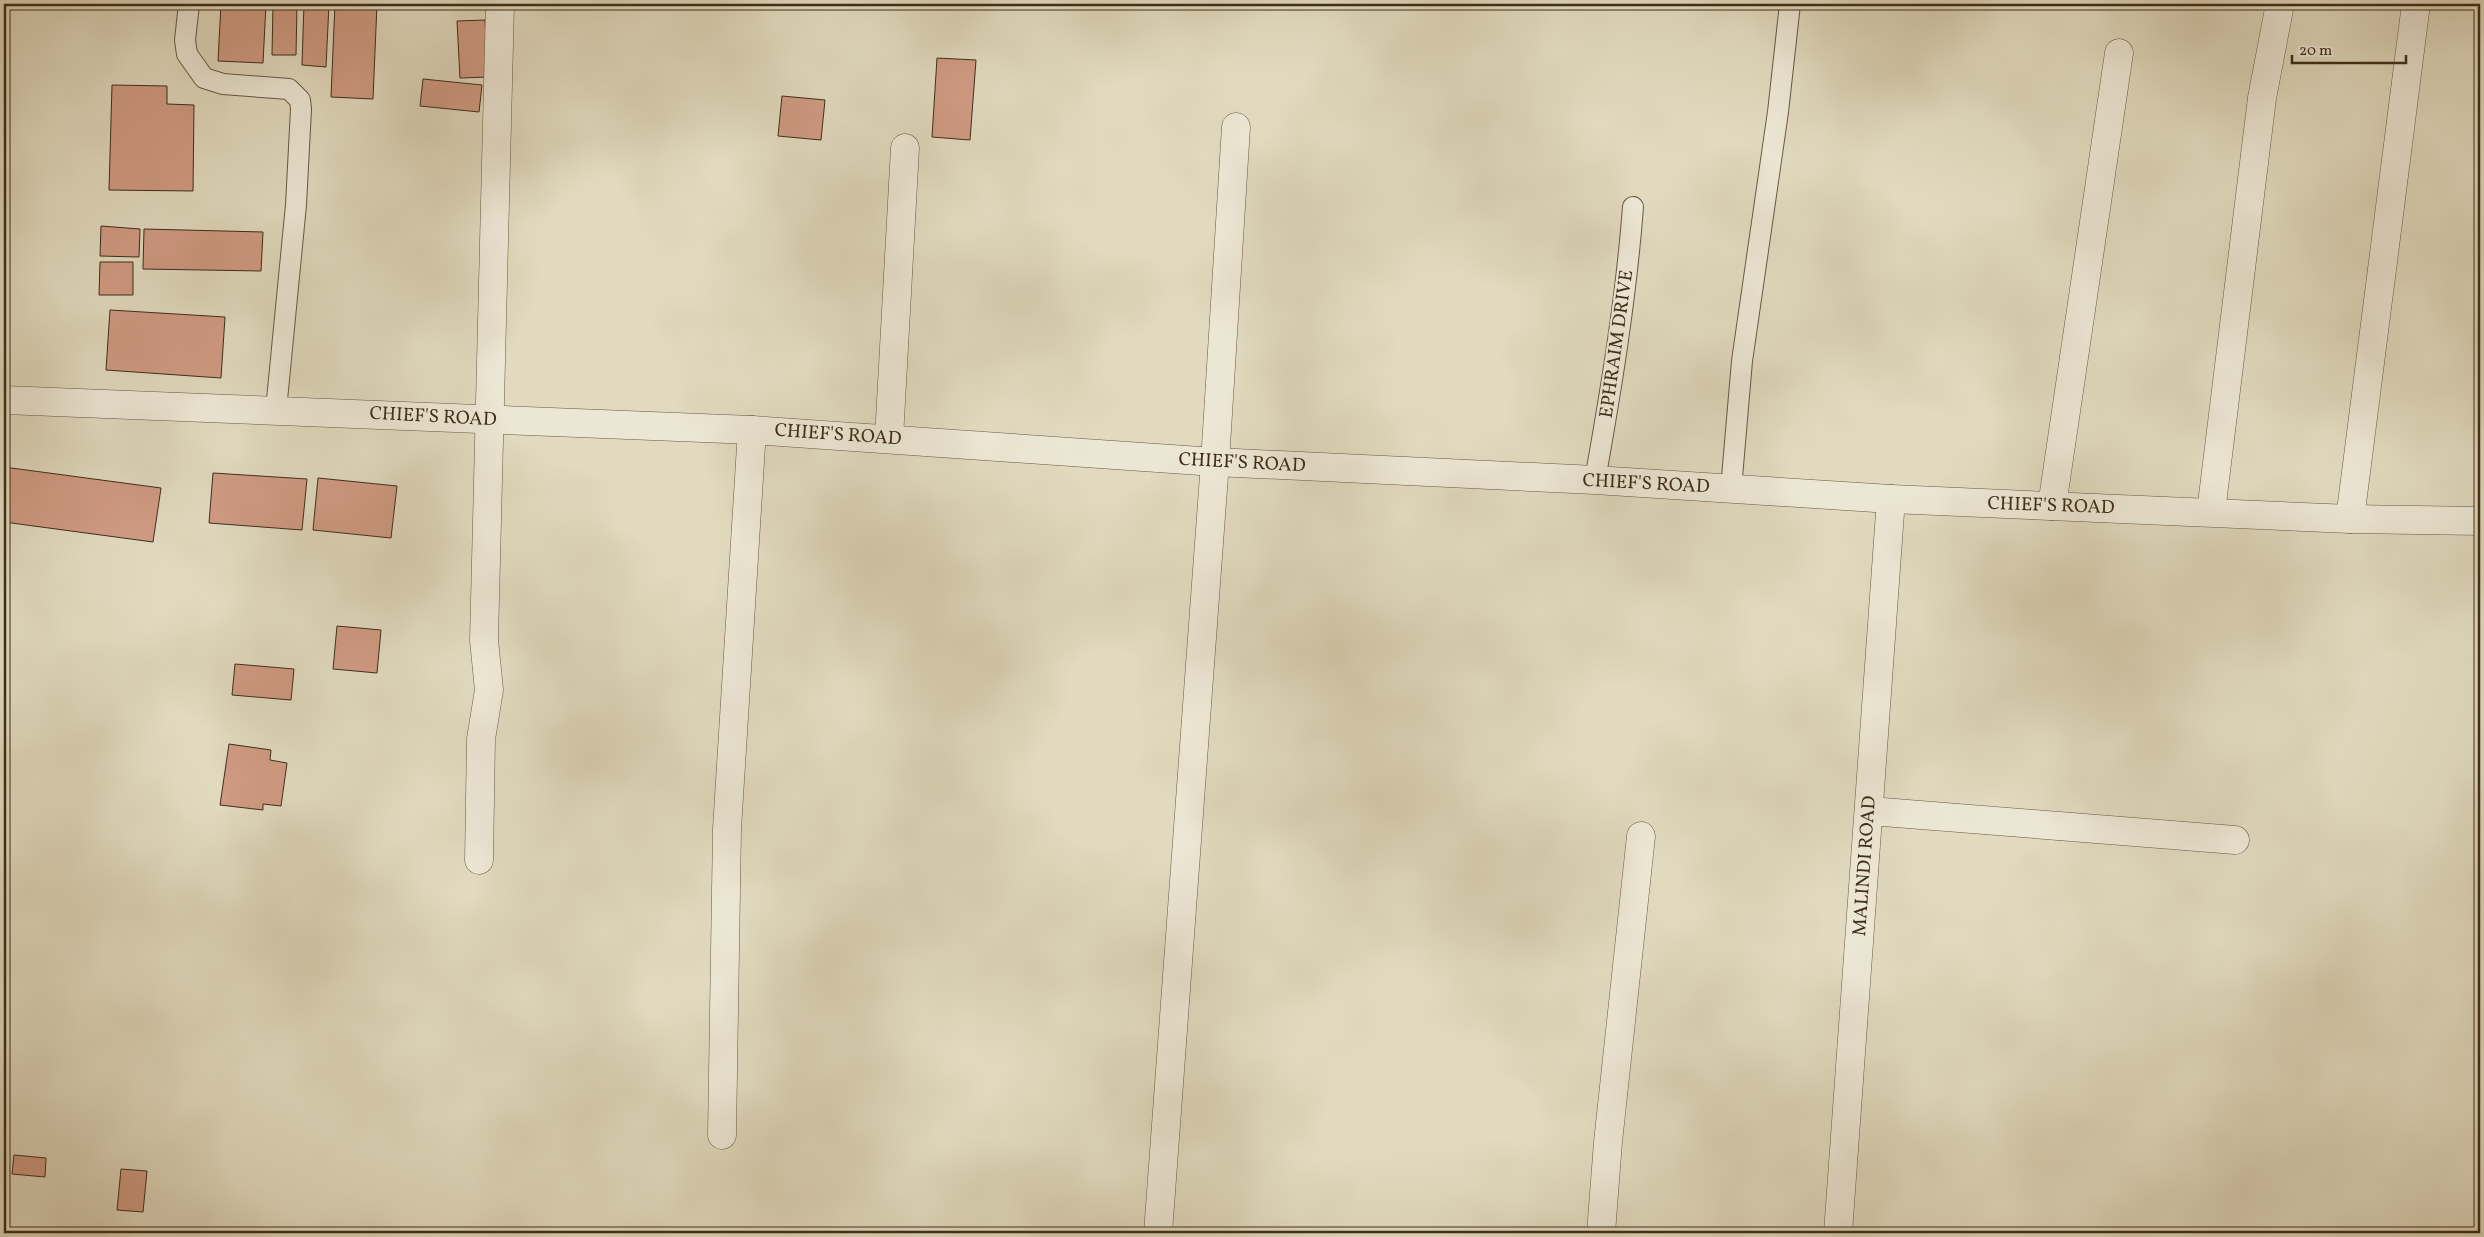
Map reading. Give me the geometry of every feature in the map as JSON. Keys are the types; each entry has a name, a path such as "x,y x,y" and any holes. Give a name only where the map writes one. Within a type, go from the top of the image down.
{"street":[{"path":"479,860 481,739 488,690 484,640 500,4"},
{"path":"2211,512 2262,98 2280,4"},
{"path":"2350,519 2416,4"},
{"path":"2052,506 2118,53"},
{"path":"1158,1233 1215,462 1236,127"},
{"path":"889,438 905,148"},
{"name":"CHIEF'S ROAD","path":"4,400 752,430 1215,462 1595,480 1891,499 2350,519 2480,521"},
{"path":"722,1135 727,830 752,430"},
{"name":"MALINDI ROAD","path":"1838,1233 1870,811 1891,499"},
{"path":"1870,811 2235,840"},
{"path":"1601,1233 1608,1142 1641,836"}],"lane":[{"path":"189,4 185,40 187,54 204,78 223,84 289,89 300,100 296,205 276,410"},
{"path":"1731,490 1742,361 1778,112 1790,4"},
{"name":"EPHRAIM DRIVE","path":"1595,480 1612,391 1630,258 1633,207"}],"building":[{"path":"221,4 266,4 263,63 218,61"},
{"path":"273,4 297,4 296,55 272,55"},
{"path":"304,4 329,4 326,67 302,65"},
{"path":"335,4 377,4 373,99 331,97"},
{"path":"485,20 488,77 460,78 457,21"},
{"path":"937,58 976,60 970,140 932,137"},
{"path":"423,79 482,85 479,112 420,106"},
{"path":"112,85 167,86 167,104 194,105 193,191 109,190"},
{"path":"782,96 825,100 821,140 778,136"},
{"path":"101,226 140,229 139,257 100,256"},
{"path":"144,229 263,232 261,271 143,269"},
{"path":"100,262 133,262 133,295 99,295"},
{"path":"110,310 225,317 221,378 106,370"},
{"path":"4,467 161,488 153,542 4,522"},
{"path":"213,473 307,479 302,530 209,523"},
{"path":"318,478 397,486 391,538 313,530"},
{"path":"337,626 381,630 377,673 333,669"},
{"path":"235,664 294,669 291,700 232,695"},
{"path":"229,744 271,750 270,760 287,763 281,806 263,804 263,810 220,805"},
{"path":"14,1155 46,1158 45,1177 12,1174"},
{"path":"121,1169 147,1171 143,1212 117,1210"}]}
